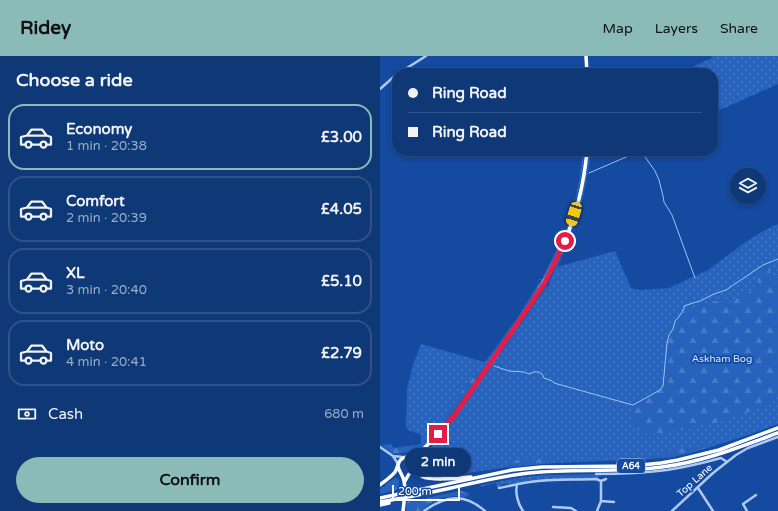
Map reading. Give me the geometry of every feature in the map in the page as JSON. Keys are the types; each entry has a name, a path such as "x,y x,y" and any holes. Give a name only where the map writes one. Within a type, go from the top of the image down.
{"highway":[{"path":"586,56 587,68"},
{"path":"404,484 409,474 414,470 416,459 420,452 434,439 454,416 544,284 570,226 582,182 586,156"},
{"name":"A64","path":"380,498 512,470 542,467 632,466 661,463 719,450 778,428"},
{"name":"A64","path":"380,502 514,475 544,472 629,470 675,465 718,455 778,433"},
{"path":"380,485 390,478 398,465 399,460 420,452"},
{"path":"405,457 412,459 417,470 424,477 454,478 480,476"},
{"path":"398,465 399,470 402,473 404,484 403,511"},
{"path":"402,473 409,474"},
{"path":"380,506 397,499"}],"street":[{"path":"407,68 426,56"},
{"path":"380,89 392,79"},
{"name":"Top Lane","path":"672,511 727,462 743,451 778,437"},
{"path":"380,448 393,456 405,457"},
{"path":"393,456 398,465"},
{"path":"596,474 641,473 691,466 721,458 727,462"},
{"path":"597,511 601,501 601,474"},
{"path":"499,488 540,481 606,479"},
{"path":"516,485 518,499 523,511"},
{"path":"698,488 713,511"},
{"path":"747,511 742,502 756,495"},
{"path":"424,511 440,501 457,498 470,501 485,511"},
{"path":"601,501 614,502"},
{"path":"553,507 571,508 576,511"}],"green space":[{"path":"711,56 778,56 778,84 718,111 718,68 695,68 694,66 712,58"},
{"path":"582,156 584,156 582,173 571,217 552,266 543,282 538,279 542,279 564,235 579,183"},
{"path":"587,156 591,156 586,185 579,212 557,267 615,251 631,288 639,290 669,288 708,270 744,243 778,224 778,424 695,452 673,457 553,463 436,476 432,473 429,450 464,405 496,357 499,356 546,287 549,285 550,279 573,222"},
{"name":"Askham Bog","path":"765,264 770,267 770,280 778,278 778,392 771,405 719,421 716,424 710,423 657,434 644,434 632,424 632,404 663,388 667,334 685,309 713,301 730,302 761,286 756,270"},
{"path":"537,281 542,284 521,317 478,377 476,374 464,388 447,417 425,443 424,436 408,430 406,426 407,388 414,362 421,344 485,362 516,320 539,283"},
{"path":"476,374 478,377 451,415 422,448 416,451 396,454 392,453 381,445 392,444 393,448 421,444 421,435 424,436 425,443 447,417 464,388"},
{"path":"697,446 714,446 673,457 648,459 667,451"},
{"path":"551,458 553,463 508,467 507,461 528,459"},
{"path":"598,474 599,479 531,481 501,485 497,487 496,483 480,487 481,485 523,477 542,475"},
{"path":"396,478 399,480 399,484 396,490 380,494 382,487"},
{"path":"461,491 469,493 468,496 441,498 421,511 406,511 406,503 408,501 413,502 415,500"}],"waterway":[{"path":"589,173 628,156"},
{"path":"644,156 655,171 659,180 664,202 672,215 695,278"},
{"path":"494,366 509,371 524,372 529,374 539,372 544,378 554,383 633,405 660,390 663,386 669,335 673,329 675,321 684,309 684,306 726,290 763,265 778,259"}],"route":[{"path":"438,434 454,416 544,284 565,241"}]}
